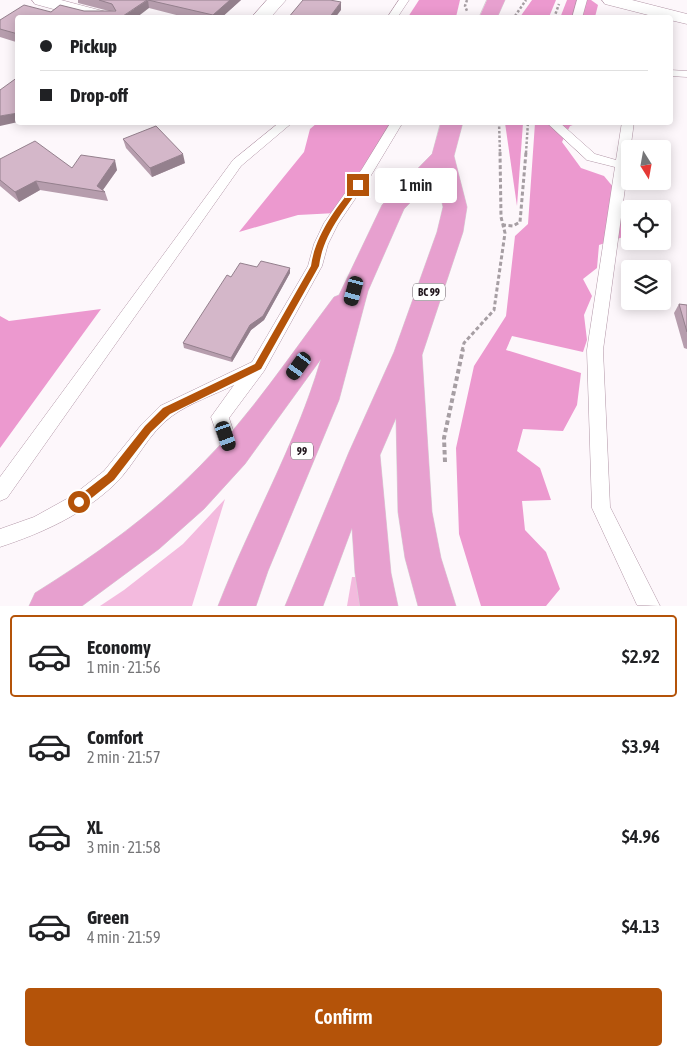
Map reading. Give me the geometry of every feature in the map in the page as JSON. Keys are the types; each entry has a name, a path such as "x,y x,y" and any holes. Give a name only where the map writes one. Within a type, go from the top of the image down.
{"highway":[{"path":"489,15 496,0"},
{"name":"BC 99","path":"409,352 450,232 454,207 443,156 451,125"},
{"path":"48,606 86,583 168,519 232,454 259,421 354,291 394,205 443,156"},
{"name":"99","path":"237,606 250,571 324,400 354,291"},
{"path":"304,606 364,452 409,352"},
{"path":"409,352 415,512 423,558 437,606"},
{"path":"364,452 373,573 379,606"}],"street":[{"path":"41,0 97,15"},
{"path":"263,15 278,0"},
{"path":"611,0 671,15"},
{"path":"673,16 687,19"}],"lane":[{"path":"394,15 404,0"},
{"path":"578,15 582,0"},
{"path":"673,73 687,74"},
{"path":"0,492 237,163 284,125"},
{"path":"232,454 220,417 258,366 315,266 317,250 343,204 358,185 395,125"},
{"path":"554,125 591,158 621,165 595,350 600,508 644,598 650,606"},
{"path":"625,140 628,125"},
{"path":"0,538 39,525 79,502 110,477 148,429 166,411 258,366"}],"path":[{"path":"516,15 526,0"},
{"path":"555,15 561,0"},
{"path":"446,466 444,438 464,343 494,310 505,233 502,225 499,125"},
{"path":"502,225 513,226 520,222 528,125"}],"shaded area":[{"path":"419,0 460,0 456,15 409,15"},
{"path":"532,0 556,0 550,15 521,15"},
{"path":"567,0 591,0 598,5 596,15 561,15"},
{"path":"315,125 390,125 336,213 298,215 239,232 304,152 310,129"},
{"path":"505,125 523,125 517,206"},
{"path":"535,125 573,125 570,126 562,142 581,168 604,176 624,200 621,200 621,238 599,245 597,268 583,279 592,296 584,315 587,340 583,352 512,336 506,350 581,373 577,405 563,431 523,429 517,451 540,468 551,500 522,501 525,530 546,552 560,589 546,606 481,606 459,534 456,448 474,366 506,316 515,236 528,224"},
{"path":"101,309 0,448 0,316 9,321"},
{"path":"225,499 192,606 100,606 124,590 183,544"},
{"path":"352,577 359,577 363,606 347,606"}],"building":[{"path":"99,0 147,0 124,15 15,15 15,33 0,29 0,20 24,5 51,12 60,5 84,11 116,11 112,4"},
{"path":"148,0 230,0 213,15"},
{"path":"303,0 341,2 331,15 290,15"},
{"path":"15,79 15,114 0,116 0,90"},
{"path":"156,126 183,154 150,168 123,139"},
{"path":"35,141 72,168 81,155 115,160 97,186 105,192 36,181 15,192 0,180 0,159"},
{"path":"261,261 290,268 263,316 250,325 231,358 183,343 227,275 231,277 240,263 257,267"},
{"path":"679,304 687,305 687,332"}],"route":[{"path":"79,502 110,477 148,429 166,411 258,366 315,266 317,250 343,204 358,185"}]}
